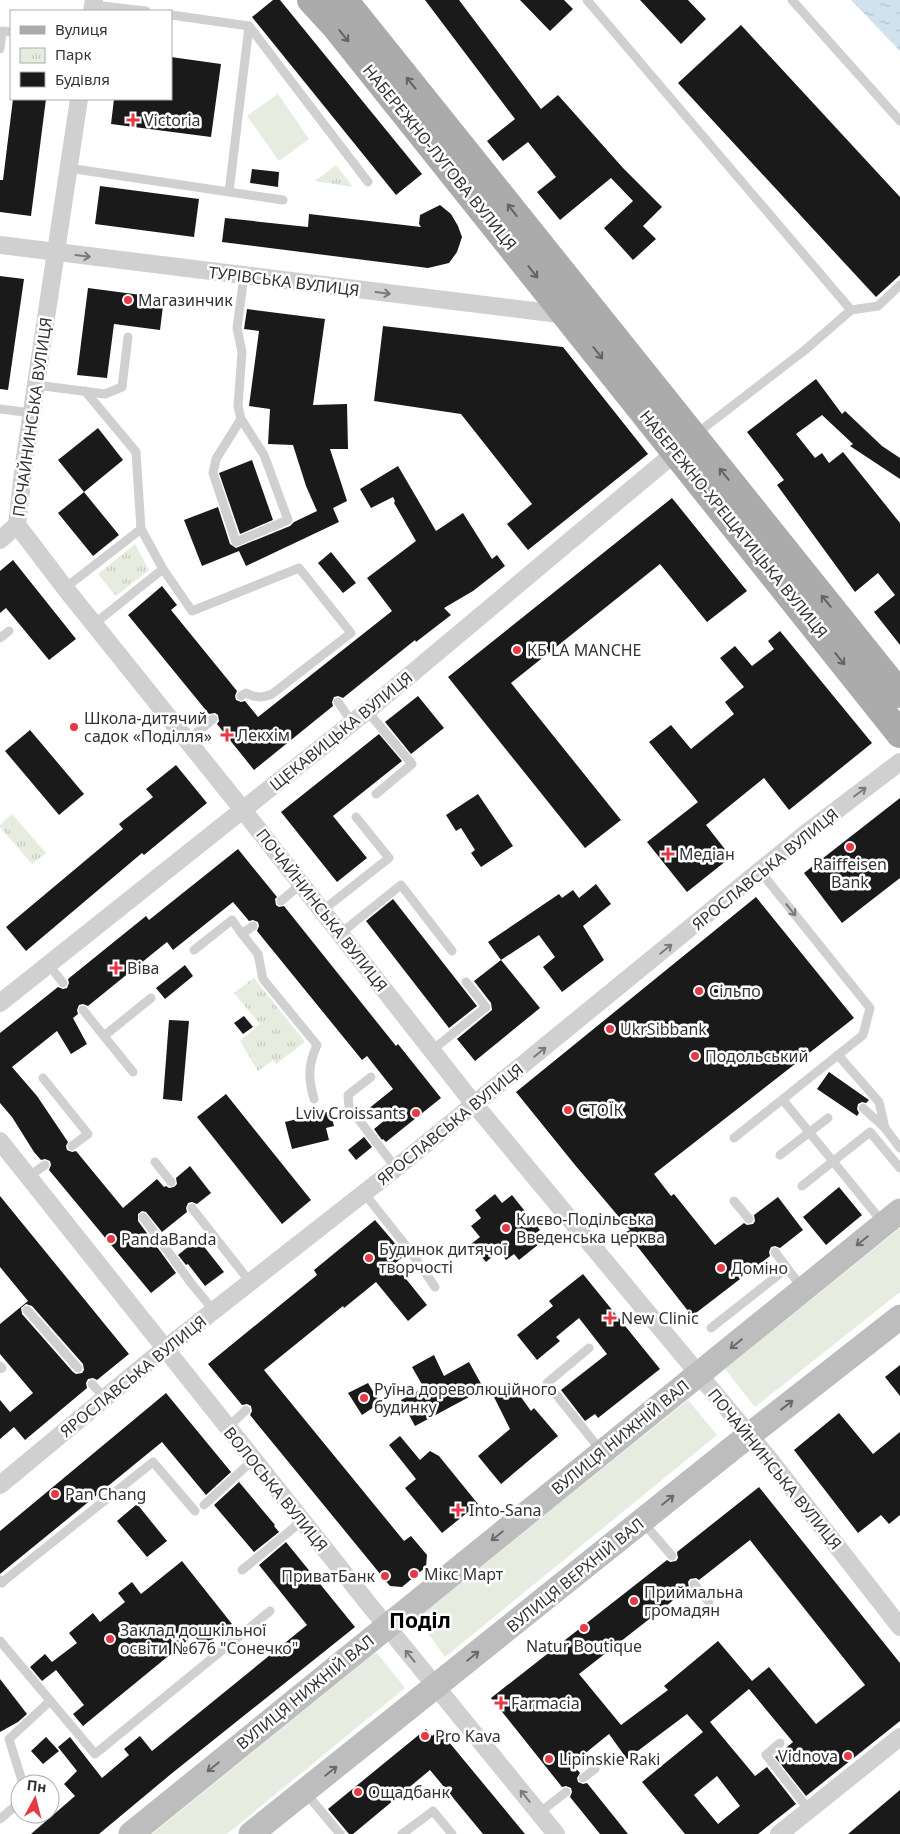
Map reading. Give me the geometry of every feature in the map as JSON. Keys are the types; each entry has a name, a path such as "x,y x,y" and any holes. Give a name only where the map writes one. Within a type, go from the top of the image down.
{"main road":[{"name":"НАБЕРЕЖНО-ЛУГОВА ВУЛИЦЯ","path":"311,0 577,309"},
{"name":"НАБЕРЕЖНО-ЛУГОВА ВУЛИЦЯ","path":"344,0 577,309"},
{"name":"НАБЕРЕЖНО-ХРЕЩАТИЦЬКА ВУЛИЦЯ","path":"577,309 685,444 900,694"},
{"name":"НАБЕРЕЖНО-ХРЕЩАТИЦЬКА ВУЛИЦЯ","path":"685,444 900,734"},
{"name":"ВУЛИЦЯ НИЖНІЙ ВАЛ","path":"131,1834 892,1217"},
{"name":"ВУЛИЦЯ ВЕРХНІЙ ВАЛ","path":"252,1834 748,1435 900,1317"}],"street":[{"name":"ПОЧАЙНИНСЬКА ВУЛИЦЯ","path":"79,100 17,525 65,588 323,910 431,1050 770,1460 900,1627"},
{"name":"ТУРІВСЬКА ВУЛИЦЯ","path":"0,245 244,276 577,309"},
{"name":"ЩЕКАВИЦЬКА ВУЛИЦЯ","path":"0,1004 367,711 685,444"},
{"path":"0,540 17,525"},
{"name":"ЯРОСЛАВСЬКА ВУЛИЦЯ","path":"0,1485 250,1282 364,1194 806,834 900,762"},
{"name":"ВОЛОСЬКА ВУЛИЦЯ","path":"0,1141 227,1428 556,1834"},
{"path":"779,1834 900,1737"}],"lane":[{"path":"587,0 851,310"},
{"path":"792,0 900,121"},
{"path":"93,5 137,10"},
{"path":"172,15 249,26 368,182"},
{"path":"229,192 249,26"},
{"path":"0,49 2,31 10,32"},
{"path":"68,168 283,200"},
{"path":"240,419 216,459 213,473 236,542 288,520 264,455 240,419 238,406 242,352 237,328 244,276"},
{"path":"685,444 805,350 851,310 878,306 900,285"},
{"path":"36,385 105,394 122,387 128,336"},
{"path":"85,391 136,452 140,529 163,569 192,610 299,568 350,633 312,668 272,694 264,697 253,697 246,692 241,696"},
{"path":"0,409 32,413"},
{"path":"65,588 140,529"},
{"path":"94,624 163,569"},
{"path":"0,638 9,631"},
{"path":"338,702 352,722"},
{"path":"367,711 412,764 376,794"},
{"path":"188,740 213,719"},
{"path":"323,910 389,858 356,817"},
{"path":"734,1138 864,1035 870,1008 760,871"},
{"path":"281,902 301,884"},
{"path":"340,933 401,885 452,951"},
{"path":"194,950 232,920 258,954 263,979 317,1045 312,1056 309,1074 314,1099"},
{"path":"242,934 252,926"},
{"path":"48,965 63,983"},
{"path":"431,1050 486,1007 466,982"},
{"path":"104,1036 151,998"},
{"path":"83,1010 133,1072"},
{"path":"838,1055 879,1102 885,1128"},
{"path":"371,1077 348,1095 349,1106 396,1168"},
{"path":"43,1078 88,1134 72,1146"},
{"path":"784,1100 833,1161 892,1217"},
{"path":"863,1108 885,1128 900,1148"},
{"path":"780,1155 828,1118"},
{"path":"802,1186 870,1132 900,1168"},
{"path":"155,1162 171,1182"},
{"path":"28,1177 45,1165"},
{"path":"364,1194 411,1252 435,1287"},
{"path":"734,1201 748,1220"},
{"path":"192,1208 250,1282"},
{"path":"143,1217 214,1311"},
{"path":"775,1252 803,1289"},
{"path":"711,1328 787,1268"},
{"path":"27,1310 78,1368"},
{"path":"589,1348 546,1383 602,1452"},
{"path":"92,1384 105,1398"},
{"path":"227,1428 246,1410"},
{"path":"204,1505 253,1460"},
{"path":"1,1582 153,1462 195,1511"},
{"path":"242,1570 302,1521"},
{"path":"642,1521 672,1556"},
{"path":"694,1584 709,1602"},
{"path":"0,1642 94,1754 270,1611"},
{"path":"20,1774 9,1739 50,1701"},
{"path":"780,1743 766,1754 810,1811"},
{"path":"583,1778 595,1768"},
{"path":"305,1792 340,1834"},
{"path":"539,1813 566,1792"},
{"path":"0,1819 10,1810"},
{"path":"402,1834 433,1811 452,1834"}],"green space":[{"path":"278,94 309,139 279,161 247,116"},
{"path":"336,165 353,187 315,181"},
{"path":"135,544 149,570 116,596 98,574"},
{"path":"12,814 46,853 32,864 0,827"},
{"path":"254,978 305,1042 276,1064 273,1060 258,1071 240,1041 260,1024 234,993"},
{"path":"900,1228 900,1292 755,1407 725,1369"},
{"path":"688,1400 717,1435 445,1657 417,1618"},
{"path":"376,1652 405,1688 227,1834 152,1834"}],"water":[{"path":"851,0 900,0 900,51"}],"building":[{"path":"273,0 280,0 422,174 396,195 252,17"},
{"path":"425,0 459,0 541,109 558,95 623,168 662,207 643,226 656,239 633,260 604,228 633,201 611,178 560,220 537,192 556,177 528,142 503,161 487,141 515,119"},
{"path":"520,0 564,0 573,9 550,31"},
{"path":"640,0 688,0 706,19 681,44"},
{"path":"741,25 900,197 900,275 876,297 678,83"},
{"path":"172,57 221,64 211,137 111,124 114,100 172,100"},
{"path":"13,100 46,100 31,216 0,212 0,180 3,180"},
{"path":"252,169 279,172 278,187 250,183"},
{"path":"100,186 199,199 194,237 95,224"},
{"path":"440,205 451,214 462,237 457,252 449,263 428,268 222,242 225,218 308,227 309,214 421,227 419,224 420,215"},
{"path":"0,276 24,279 8,390 0,389"},
{"path":"88,288 164,298 160,330 114,324 107,378 77,375"},
{"path":"247,309 325,319 313,405 347,404 348,449 330,449 347,501 333,508 339,522 246,566 239,551 202,566 184,520 218,507 230,544 236,548 290,526 294,522 317,511 306,486 293,445 268,444 270,409 249,406 259,331 244,329"},
{"path":"383,326 563,347 648,454 528,550 507,524 532,504 461,414 374,401"},
{"path":"816,379 842,414 845,411 882,446 900,458 900,479 850,446 853,444 822,415 796,434 815,458 822,453 829,463 843,452 900,523 900,645 874,612 895,595 878,573 855,592 777,485 784,480 747,432"},
{"path":"98,428 123,460 84,492 58,460"},
{"path":"252,460 273,520 240,534 219,473"},
{"path":"398,466 436,531 463,513 492,559 497,555 505,566 473,591 444,608 451,615 416,642 415,640 343,698 334,697 333,706 254,770 217,724 219,721 218,715 215,713 209,714 128,615 162,586 177,605 171,610 237,691 236,700 245,701 258,717 392,611 367,578 416,541 394,503 393,497 371,508 360,489"},
{"path":"84,492 119,535 93,556 58,513"},
{"name":"КБ LA MANCHE","path":"672,498 747,591 707,622 660,564 511,683 621,820 585,848 448,677"},
{"path":"331,552 356,583 343,593 318,563"},
{"path":"13,560 76,639 49,660 6,608 0,613 0,571"},
{"path":"780,631 872,743 789,810 764,778 706,825 731,857 687,892 647,842 698,802 649,742 671,725 691,749 734,714 725,702 744,687 720,658 735,646 752,666 774,649 768,641"},
{"path":"418,696 444,728 411,754 385,722"},
{"path":"30,730 84,794 59,815 5,751"},
{"path":"379,734 402,761 333,816 367,858 337,882 281,812"},
{"path":"176,765 207,803 144,855 142,853 26,951 6,927 123,829 119,824 153,797 146,789"},
{"path":"478,794 513,846 481,867 471,853 475,850 461,828 456,831 446,815"},
{"path":"900,798 900,878 842,923 804,873"},
{"path":"238,849 277,897 275,899 276,905 279,907 284,906 396,1046 398,1044 441,1098 386,1142 382,1140 374,1129 396,1111 366,1119 362,1114 393,1089 367,1056 362,1060 257,931 258,922 249,921 233,902 173,950 167,942 88,1006 79,1005 78,1014 73,1018 87,1044 71,1054 57,1031 12,1067 37,1096 68,1142 67,1150 76,1151 123,1208 157,1179 164,1187 174,1187 177,1184 176,1178 190,1166 211,1193 197,1204 188,1203 187,1212 162,1232 146,1212 142,1211 138,1214 138,1221 176,1273 151,1293 49,1170 50,1161 41,1160 34,1152 12,1117 0,1103 0,1033 58,987 67,988 68,979 146,916 149,920"},
{"path":"596,884 611,904 583,926 604,960 562,992 543,967 555,957 539,935 501,960 488,942 559,894 562,898 573,890 579,898"},
{"path":"756,897 854,1018 654,1174 671,1196 674,1194 715,1245 744,1223 747,1225 753,1224 755,1221 754,1215 778,1197 803,1230 780,1248 771,1247 770,1256 692,1316 626,1232 630,1230 516,1092"},
{"path":"393,899 477,1006 449,1028 366,921"},
{"path":"501,960 540,1008 475,1061 457,1039 492,1010 491,1003 474,981"},
{"path":"185,965 193,976 165,999 156,988"},
{"path":"244,1016 253,1027 243,1034 234,1023"},
{"path":"169,1020 189,1021 182,1101 163,1099"},
{"path":"829,1072 869,1100 866,1103 858,1104 857,1109 859,1113 857,1116 817,1089"},
{"path":"226,1094 311,1200 282,1224 197,1117"},
{"path":"330,1111 334,1126 326,1128 329,1140 292,1149 285,1122"},
{"path":"364,1137 372,1147 356,1160 348,1150"},
{"path":"839,1187 862,1215 826,1245 803,1217"},
{"name":"Києво-Подільська Введенська церква","path":"495,1194 502,1203 512,1195 540,1230 532,1236 539,1244 519,1260 514,1254 506,1260 499,1251 486,1262 471,1244 480,1237 471,1226 481,1218 475,1210"},
{"path":"0,1196 129,1354 97,1380 93,1378 88,1379 86,1383 87,1388 25,1440 14,1427 0,1439 0,1400 10,1412 33,1393 0,1354 0,1324 28,1301 0,1267","holes":["26,1304 32,1306 83,1364 84,1370 82,1373 76,1374 73,1372 22,1314 21,1308"]},
{"path":"375,1220 405,1255 394,1264 427,1305 408,1321 376,1282 344,1308 343,1306 264,1370 404,1541 411,1536 427,1555 426,1567 402,1587 390,1586 250,1415 252,1411 251,1406 247,1404 242,1405 208,1364 317,1275 314,1270"},
{"path":"198,1239 224,1272 205,1286 188,1264 186,1265 178,1255"},
{"path":"583,1274 660,1369 598,1418 595,1414 585,1421 561,1390 607,1354 579,1318 556,1337 560,1341 537,1360 517,1335 553,1306 549,1301"},
{"path":"434,1355 444,1376 469,1362 484,1389 415,1426 401,1400 424,1388 412,1367"},
{"path":"900,1365 900,1396 885,1377"},
{"name":"Руїна дореволюційного будинку","path":"368,1383 380,1403 362,1415 348,1393"},
{"path":"513,1386 531,1411 534,1408 558,1436 501,1484 478,1456 510,1429 491,1391"},
{"path":"166,1393 231,1472 206,1495 162,1442 0,1574 0,1531"},
{"path":"839,1413 873,1454 900,1432 900,1515 889,1524 881,1515 858,1533 794,1450"},
{"path":"400,1436 420,1460 430,1451 439,1456 478,1504 442,1533 405,1488 416,1479 389,1445"},
{"path":"239,1482 279,1532 254,1552 214,1505"},
{"path":"759,1487 900,1663 900,1721 806,1796 775,1757 793,1742 749,1689 710,1722 755,1776 767,1767 796,1804 758,1834 685,1834 642,1782 703,1732 687,1714 627,1759 609,1734 572,1764 580,1773 577,1778 578,1782 587,1783 628,1834 600,1834 570,1797 571,1788 562,1787 491,1698 667,1560 670,1562 676,1561 678,1558 677,1552","holes":["750,1540 865,1685 816,1724 769,1667 752,1681 718,1641 664,1686 668,1690 621,1725 579,1674 689,1588 688,1582 690,1579 696,1578 699,1580","717,1776 740,1806 718,1824 694,1795"]},
{"path":"137,1504 167,1541 147,1557 117,1521"},
{"path":"286,1542 355,1627 99,1834 31,1834 43,1824 60,1824 60,1809 75,1796 64,1784 77,1771 58,1747 70,1737 102,1778 129,1755 124,1749 140,1736 152,1751 307,1625 259,1565"},
{"path":"182,1561 232,1624 203,1647 194,1635 83,1726 73,1714 84,1705 56,1670 42,1681 30,1667 45,1654 52,1662 77,1643 69,1633 93,1613 100,1622 125,1602 118,1593 132,1582 141,1594"},
{"path":"0,1679 27,1714 18,1722 0,1732"},
{"path":"426,1729 432,1736 439,1730 525,1834 483,1834 430,1770 353,1834 349,1834 328,1809"},
{"path":"46,1737 59,1751 43,1764 31,1751"},
{"path":"900,1790 900,1834 848,1834"}],"place":[{"name":"Victoria","path":"133,120"},
{"name":"Магазинчик","path":"128,300"},
{"name":"КБ LA MANCHE","path":"517,650"},
{"name":"Школа-дитячий садок «Поділля»","path":"74,727"},
{"name":"Лекхім","path":"227,735"},
{"name":"Raiffeisen Bank","path":"850,847"},
{"name":"Медіан","path":"668,854"},
{"name":"Віва","path":"116,968"},
{"name":"Сільпо","path":"699,991"},
{"name":"UkrSibbank","path":"610,1029"},
{"name":"Подольський","path":"695,1056"},
{"name":"СТОЇК","path":"568,1110"},
{"name":"Lviv Croissants","path":"416,1113"},
{"name":"Києво-Подільська Введенська церква","path":"506,1228"},
{"name":"PandaBanda","path":"111,1239"},
{"name":"Будинок дитячої творчості","path":"369,1258"},
{"name":"Доміно","path":"721,1268"},
{"name":"New Clinic","path":"610,1318"},
{"name":"Руїна дореволюційного будинку","path":"364,1398"},
{"name":"Pan Chang","path":"55,1494"},
{"name":"Into-Sana","path":"458,1510"},
{"name":"Мікс Март","path":"414,1574"},
{"name":"ПриватБанк","path":"385,1576"},
{"name":"Приймальна громадян","path":"634,1601"},
{"name":"Natur Boutique","path":"584,1628"},
{"name":"Заклад дошкільної освіти №676 \"Сонечко\"","path":"110,1639"},
{"name":"Farmacia","path":"501,1703"},
{"name":"Pro Kava","path":"425,1736"},
{"name":"Vidnova","path":"848,1756"},
{"name":"Lipinskie Raki","path":"549,1759"},
{"name":"Ощадбанк","path":"358,1792"}],"district":[{"name":"Поділ","path":"420,1620"}]}
